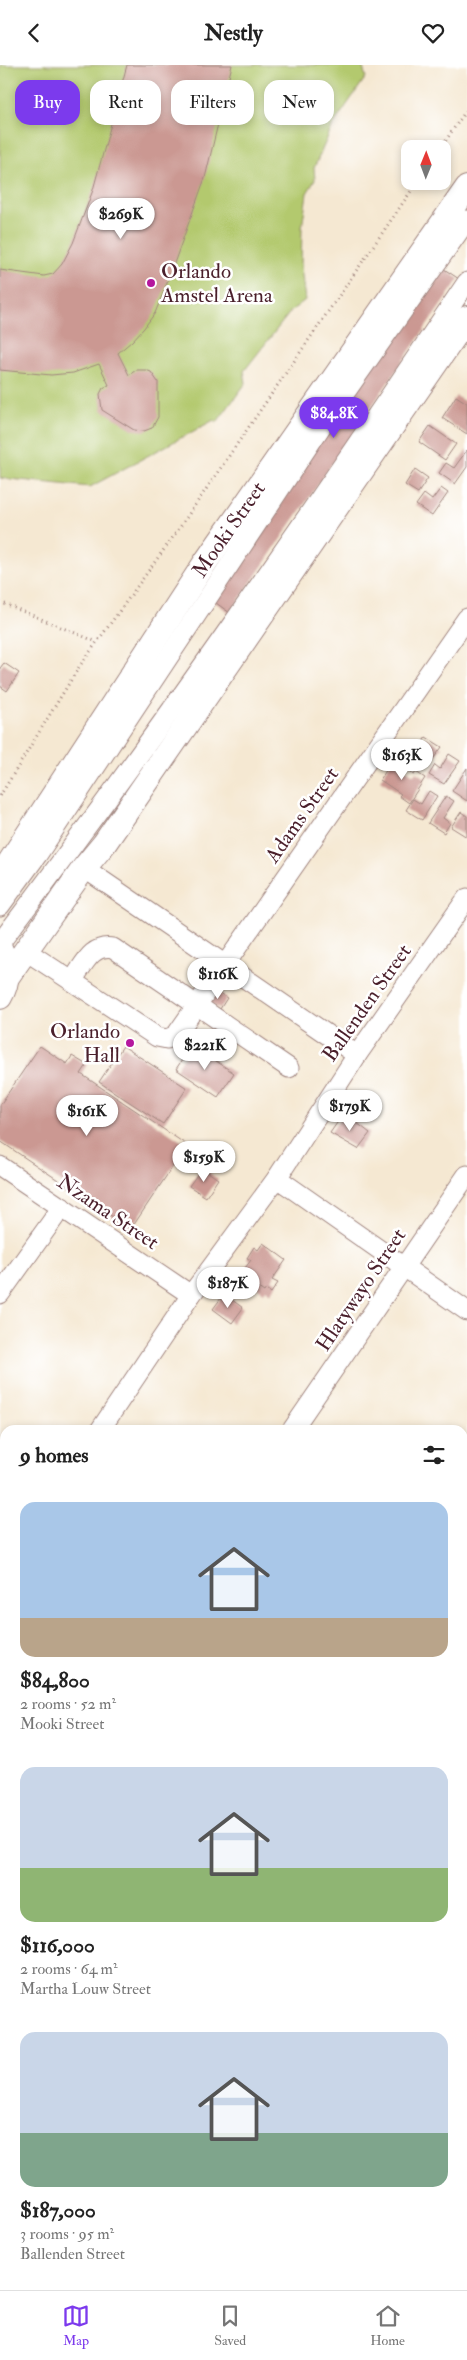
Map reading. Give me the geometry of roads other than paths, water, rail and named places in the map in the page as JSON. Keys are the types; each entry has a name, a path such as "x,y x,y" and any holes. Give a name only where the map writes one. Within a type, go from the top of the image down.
{"main road":[{"name":"Mooki Street","path":"0,877 205,563 467,188"},
{"path":"4,987 26,951 84,868 104,844 467,318"},
{"path":"0,948 6,960 4,987"}],"street":[{"name":"Mooki Street","path":"0,906 38,854 323,425 467,220"},
{"path":"0,943 166,719 320,499 467,282"},
{"name":"Adams Street","path":"72,981 157,1037 167,1039 176,1035 467,618"},
{"path":"84,868 189,942 225,964 357,1055"},
{"name":"Ballenden Street","path":"103,1425 191,1295 277,1179 357,1055 467,898"},
{"path":"26,951 72,981 95,949 103,946 113,948 289,1068"},
{"name":"Nzama Street","path":"0,1166 191,1295"},
{"name":"Hlatywayo Street","path":"295,1425 467,1175"},
{"path":"277,1179 467,1311"},
{"path":"0,1293 62,1207"}],"place":[{"name":"Orlando Amstel Arena","path":"151,283"},
{"name":"Orlando Hall","path":"130,1043"}]}
